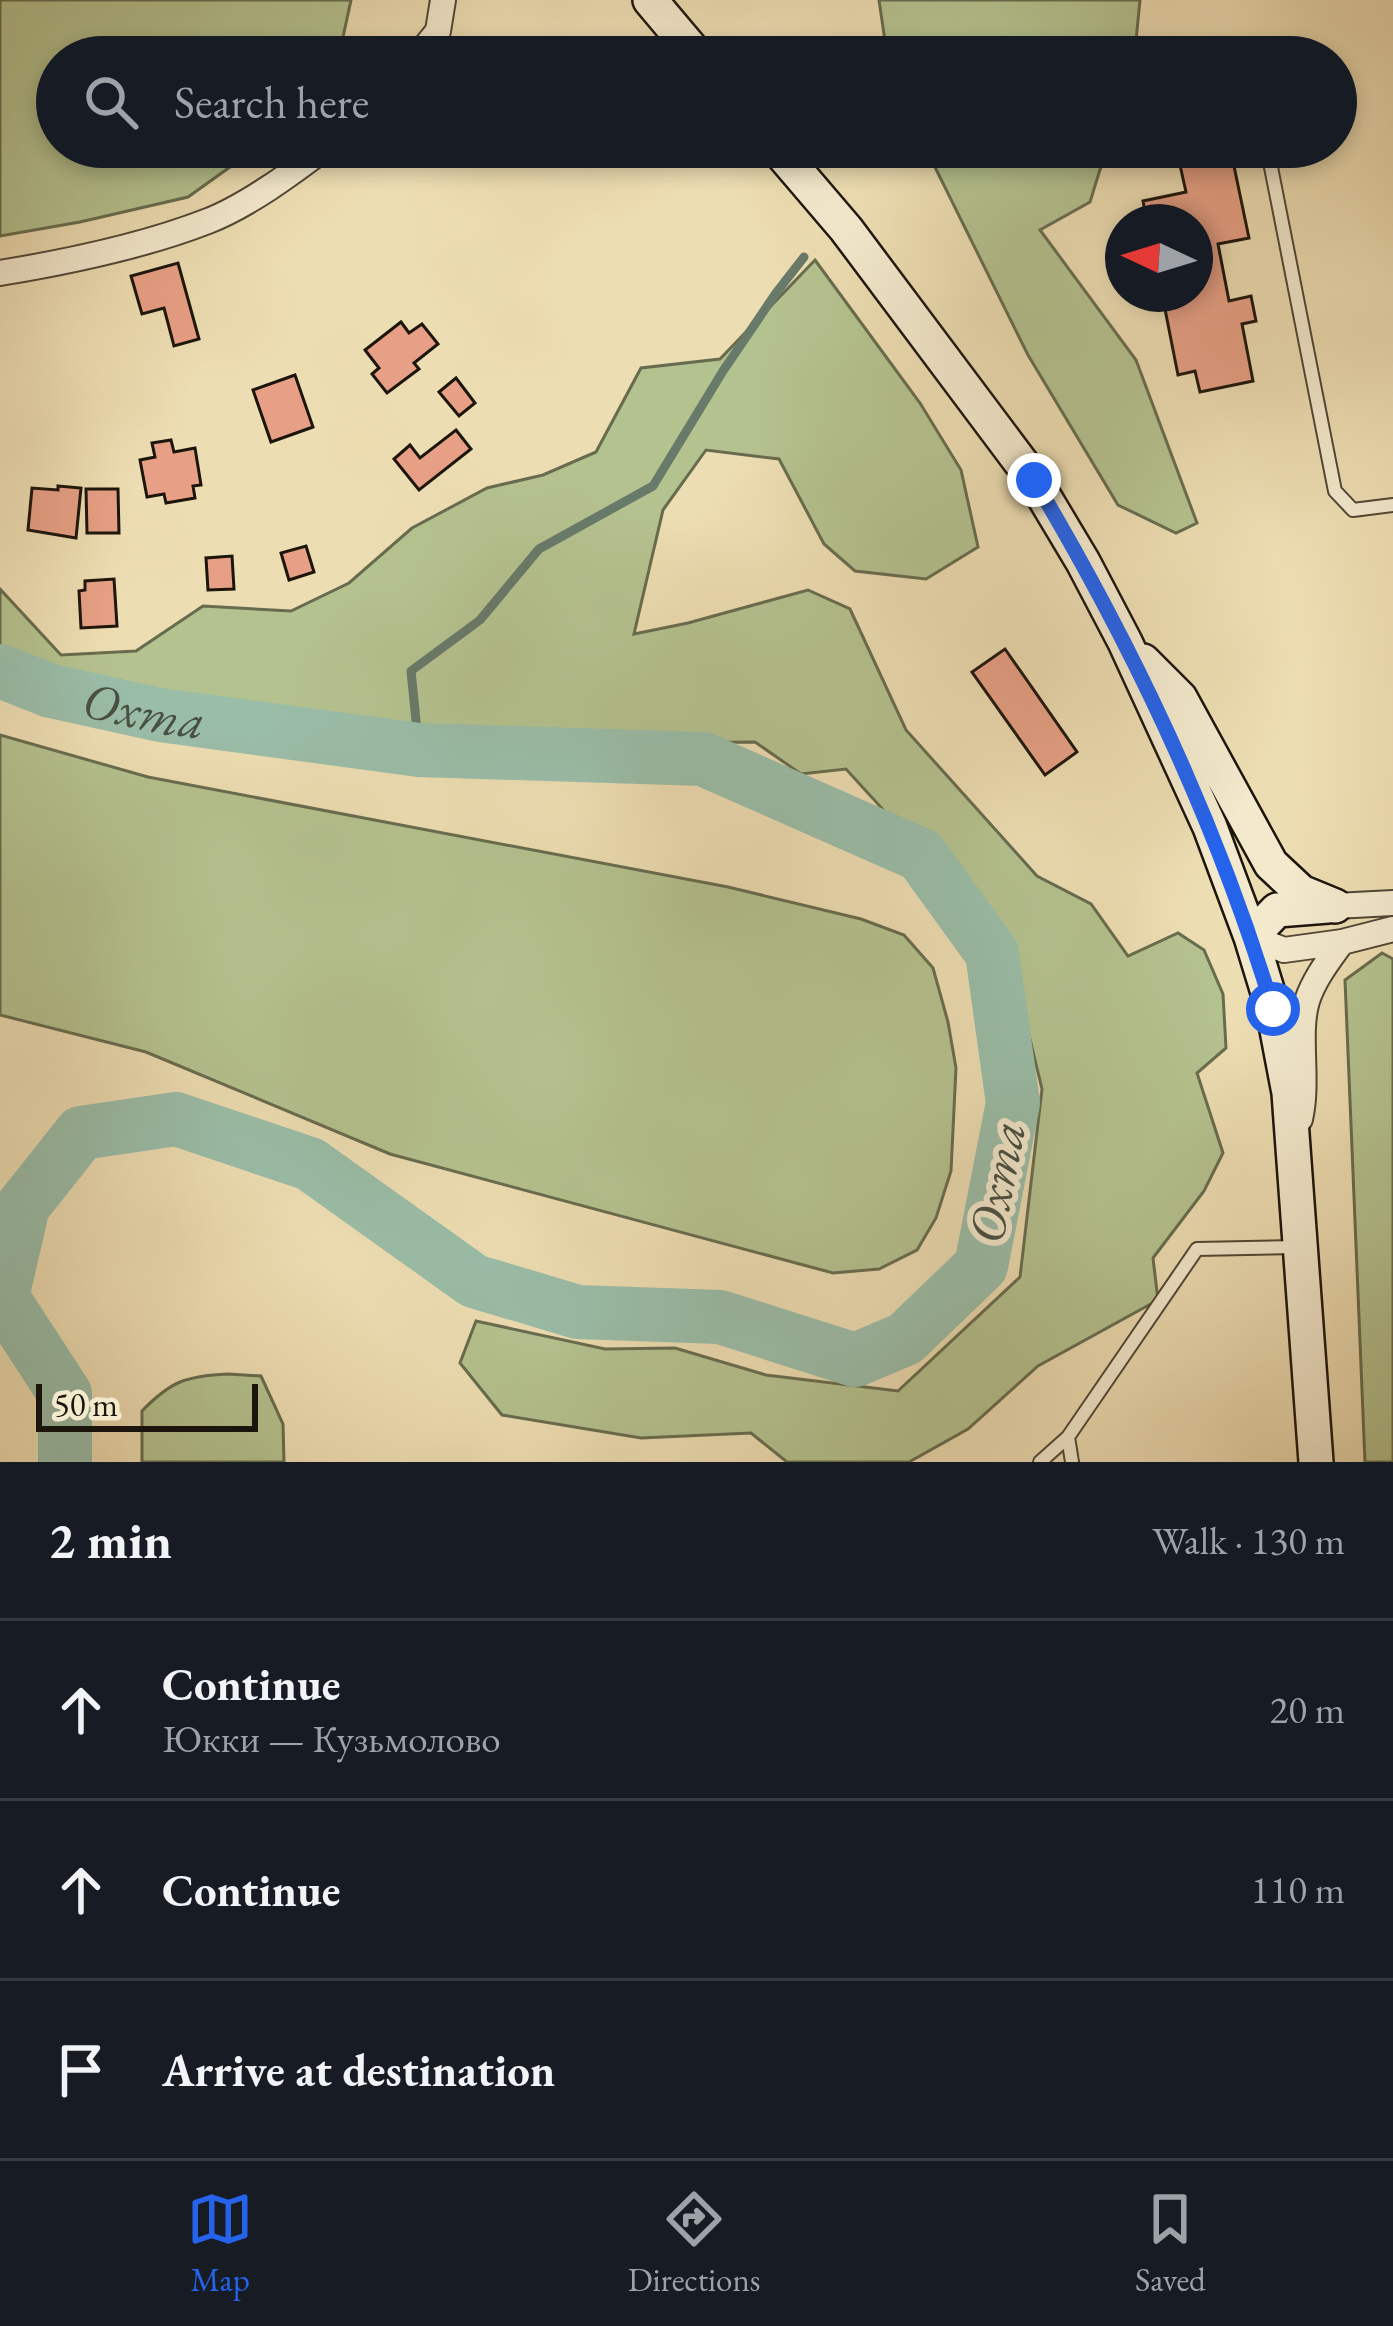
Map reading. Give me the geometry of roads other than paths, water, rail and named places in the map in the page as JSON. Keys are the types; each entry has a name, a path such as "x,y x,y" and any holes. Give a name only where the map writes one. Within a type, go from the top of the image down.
{"main road":[{"path":"650,0 680,36"},
{"path":"794,168 846,229 1034,480 1125,642 1210,827 1273,1009 1289,1093 1316,1462"},
{"path":"1125,642 1180,698 1271,864 1301,892 1335,906"},
{"path":"1251,937 1277,910 1335,906"}],"street":[{"path":"433,36 443,0"},
{"path":"0,273 103,253 210,220 299,168"},
{"path":"1335,906 1393,903"},
{"path":"1251,937 1284,950 1393,929"},
{"path":"1293,1144 1306,1095 1305,1004 1342,942"}],"lane":[{"path":"1271,168 1335,491 1353,510 1393,505"},
{"path":"1040,1462 1068,1437 1197,1249 1300,1247"},
{"path":"1068,1437 1072,1462"}],"waterway":[{"path":"419,750 411,671 480,620 539,549 653,486 723,371 804,257"},
{"name":"Охта","path":"0,671 51,691 160,715 419,750 703,759 921,855 992,953 1013,1103 981,1266 905,1339 855,1360 720,1317 578,1312 474,1281 310,1164 176,1119 81,1133 23,1206 2,1297 65,1394 65,1462"}]}
